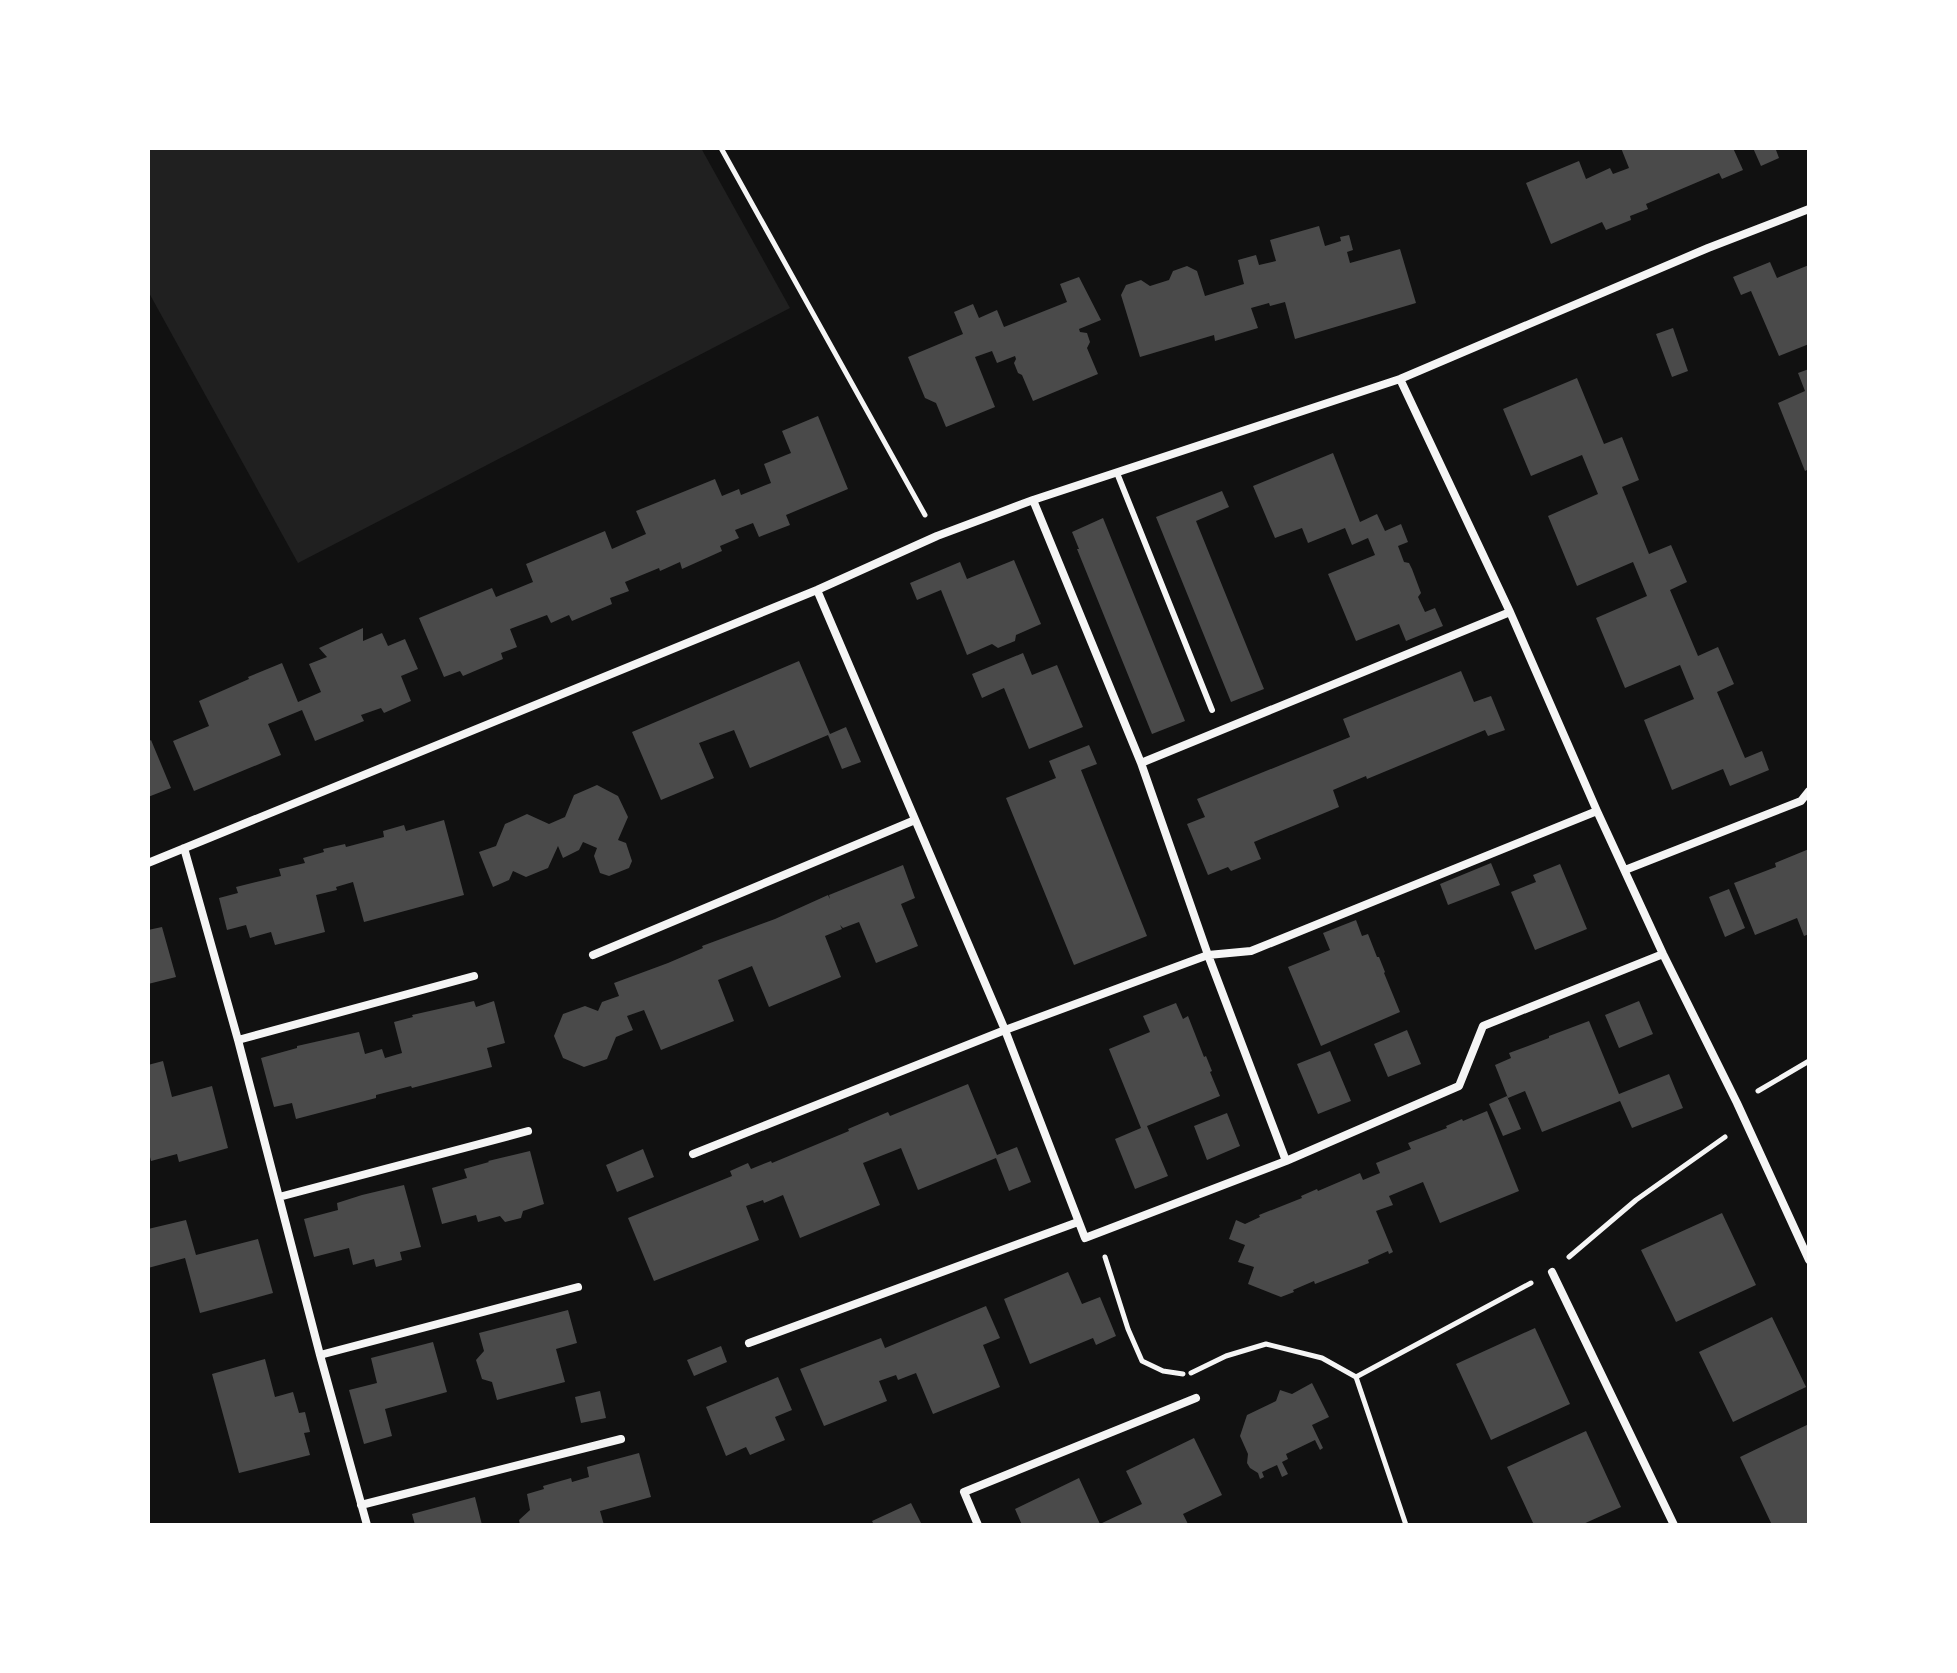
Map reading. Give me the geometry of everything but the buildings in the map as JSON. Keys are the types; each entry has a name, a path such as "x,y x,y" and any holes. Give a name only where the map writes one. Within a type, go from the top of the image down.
{"street":[{"path":"148,863 817,590 937,536 1033,500 1400,379 1708,248 1809,209"},
{"path":"1400,379 1510,612 1663,954 1737,1103 1809,1260"},
{"path":"1033,500 1141,763 1208,955 1286,1161"},
{"path":"817,590 1005,1030 1085,1238 1286,1161 1459,1086 1483,1026 1663,954"},
{"path":"1141,763 1510,612"},
{"path":"1625,870 1801,801 1809,791"},
{"path":"693,1154 1005,1030 1208,955 1251,951 1597,811"},
{"path":"593,955 915,820"},
{"path":"184,848 367,1525"},
{"path":"238,1040 474,976"},
{"path":"279,1197 528,1131"},
{"path":"749,1343 1078,1222"},
{"path":"1552,1272 1674,1525"},
{"path":"320,1355 578,1287"},
{"path":"978,1525 964,1492 1196,1398"},
{"path":"361,1505 621,1439"}],"lane":[{"path":"1117,473 1212,710"}],"path":[{"path":"721,148 937,536"},
{"path":"1737,1103 1809,1061"},
{"path":"1085,1238 1104,1253 1128,1329 1142,1361 1163,1371 1187,1375 1226,1356 1266,1344 1322,1358 1356,1377 1403,1524"}],"shaded area":[{"path":"148,148 701,148 790,308 298,563 148,291"}]}
